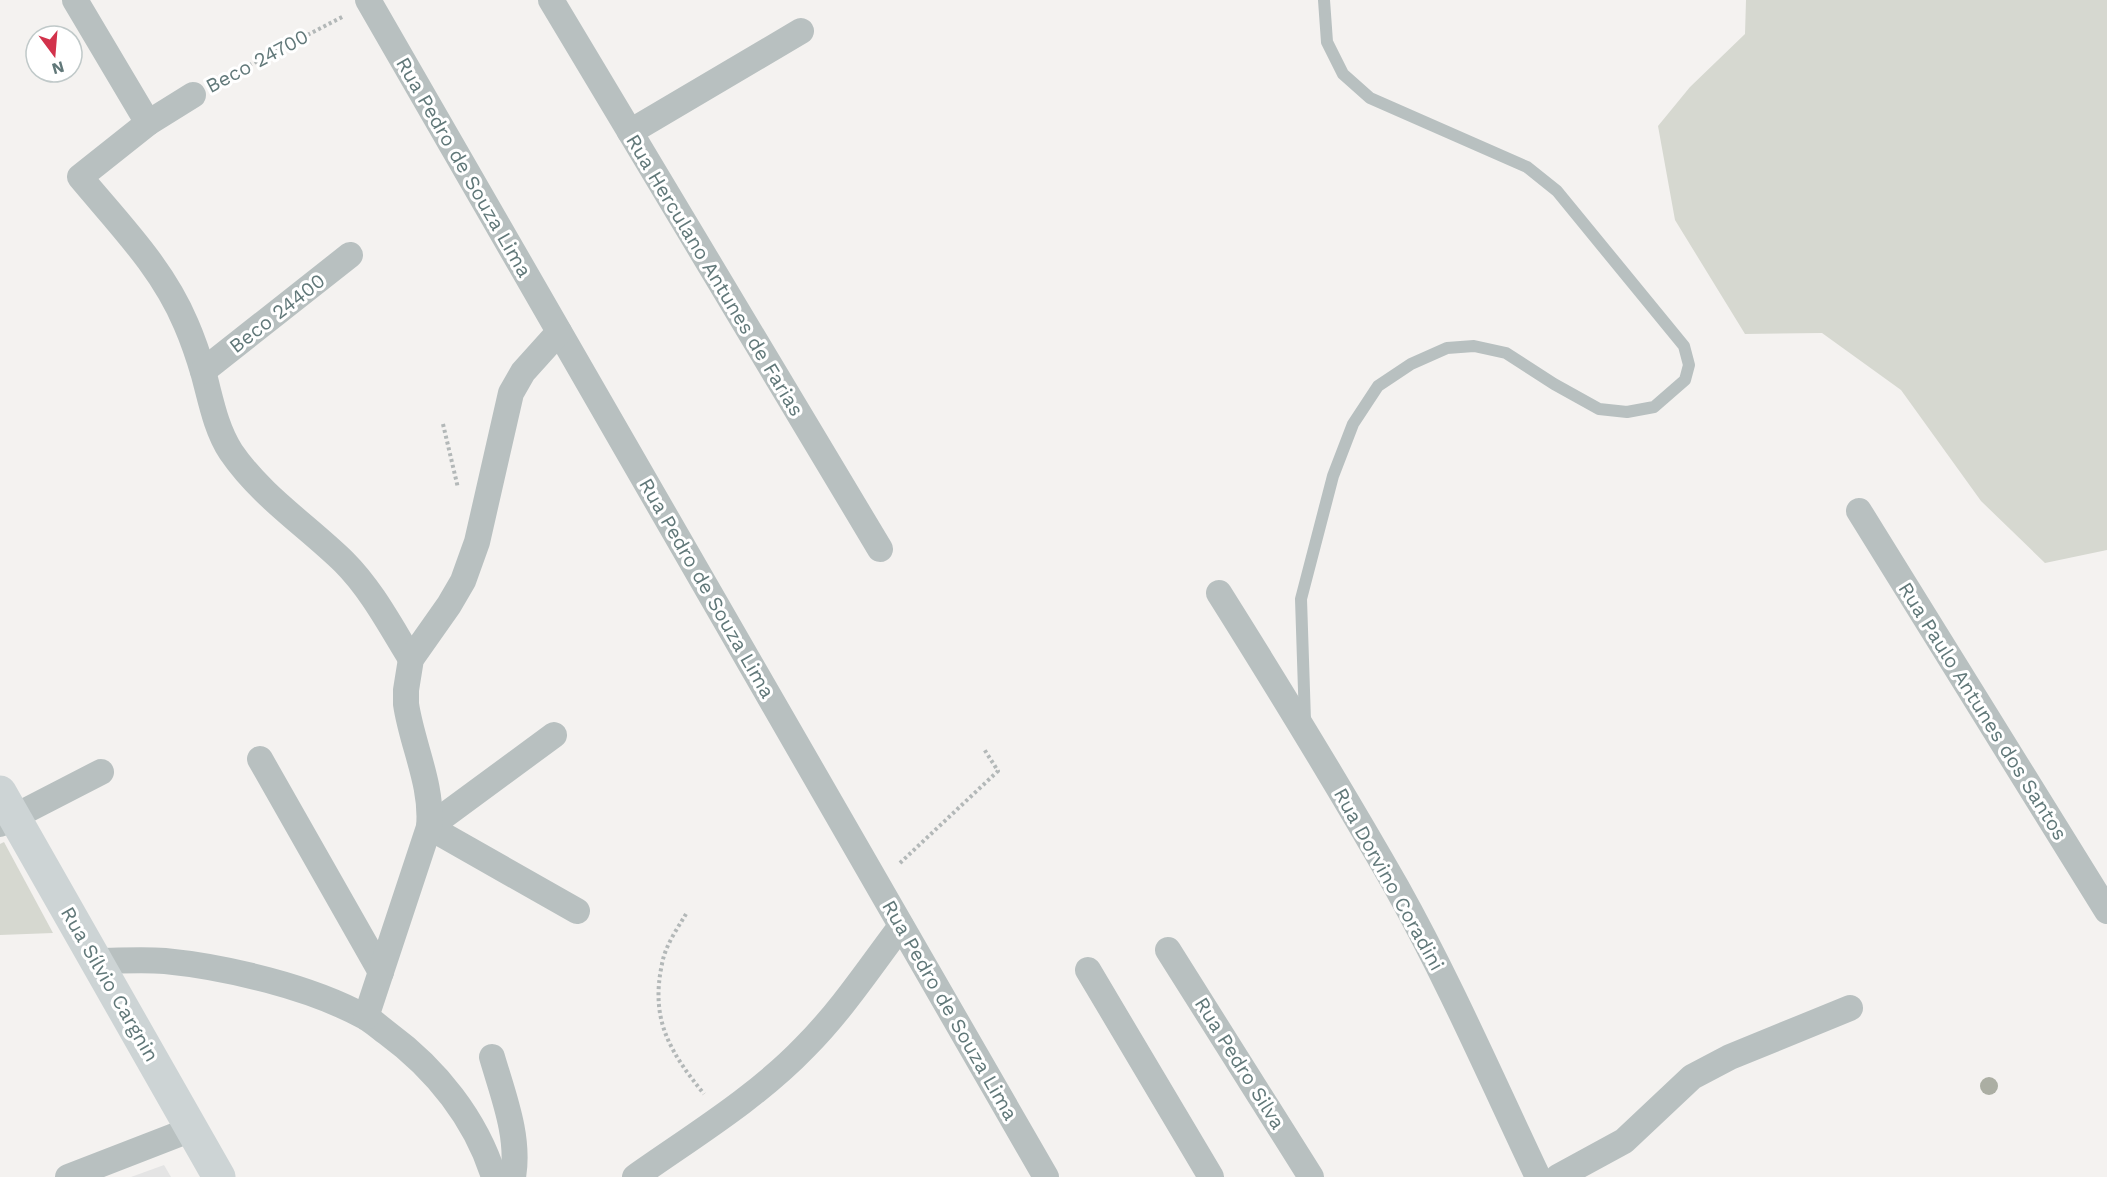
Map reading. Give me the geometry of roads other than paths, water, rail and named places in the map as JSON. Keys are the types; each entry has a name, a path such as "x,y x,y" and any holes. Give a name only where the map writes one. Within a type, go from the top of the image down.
{"main road":[{"name":"Rua Sílvio Cargnin","path":"5,811 96,961 219,1177"}],"street":[{"path":"75,0 148,123"},
{"name":"Rua Herculano Antunes de Farias","path":"551,0 880,549"},
{"name":"Rua Pedro de Souza Lima","path":"368,1 1046,1177"},
{"path":"630,132 801,31"},
{"name":"Beco 24700","path":"193,95 148,123 80,177 155,267 186,324 203,371"},
{"name":"Beco 24400","path":"203,371 350,255"},
{"path":"366,1017 429,827 431,809 428,792 406,704 411,659 463,581 477,542 511,393 523,372 559,332"},
{"path":"203,371 215,418 229,449 242,467 273,500 345,563 365,588 411,659"},
{"name":"Rua Paulo Antunes dos Santos","path":"1859,511 2107,911"},
{"name":"Rua Dorvino Coradini","path":"1219,593 1305,732 1397,889 1430,950 1538,1177"},
{"path":"429,827 554,735"},
{"path":"260,759 381,972"},
{"path":"5,811 100,772"},
{"path":"429,827 577,911"},
{"path":"635,1177 782,1070 829,1022 901,926"},
{"name":"Rua Pedro Silva","path":"1168,950 1311,1177"},
{"path":"96,961 162,961 213,967 317,996 366,1017 413,1053 446,1089 473,1127 494,1177"},
{"path":"1088,970 1211,1177"},
{"path":"1558,1177 1624,1141 1692,1077 1730,1057 1850,1008"},
{"path":"492,1057 510,1117 514,1144 513,1177"},
{"path":"68,1177 192,1129"}],"lane":[{"path":"1305,732 1301,599 1333,476 1353,424 1378,386 1411,364 1447,348 1474,346 1506,353 1599,409 1627,412 1654,407 1685,380 1689,365 1684,346 1557,191 1527,167 1370,98 1343,74 1327,42 1324,0"}]}
